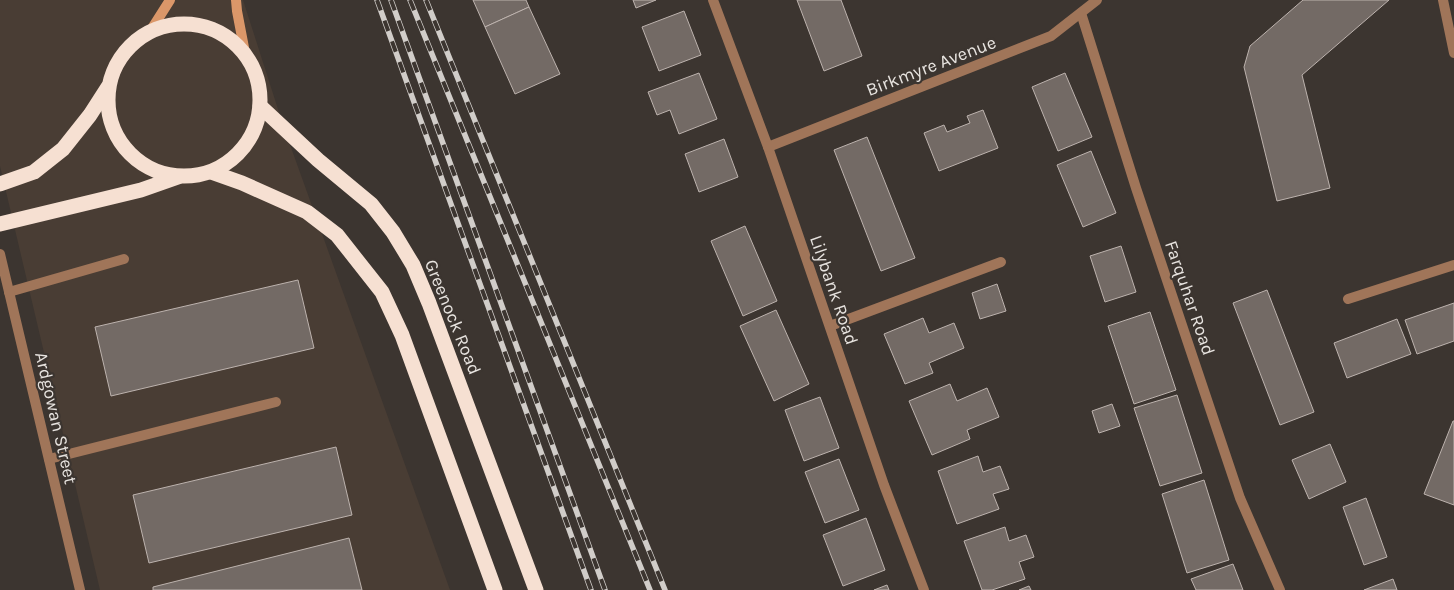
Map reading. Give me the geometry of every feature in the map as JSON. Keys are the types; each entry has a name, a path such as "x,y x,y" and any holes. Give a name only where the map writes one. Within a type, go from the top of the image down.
{"highway":[{"path":"191,23 212,28 230,38 245,53 254,69 260,87 260,106 256,127 245,146 230,162 211,172 195,176 180,176 155,171 133,157 117,137 108,113 108,87 113,69 122,53 135,40 151,30 170,24 191,23"},
{"path":"0,184 34,172 63,149 90,115 108,87"},
{"name":"Greenock Road","path":"260,106 318,160 371,204 394,232 414,265 430,303 536,590"},
{"path":"211,172 307,212 336,235 382,292 402,335 495,590"},
{"path":"0,224 84,202 141,190 180,176"}],"street":[{"path":"151,30 170,0"},
{"path":"236,0 245,53"},
{"name":"Lilybank Road","path":"713,0 768,147 884,485 924,590"},
{"name":"Birkmyre Avenue","path":"768,147 1051,36 1097,0"},
{"path":"1444,0 1454,53"},
{"name":"Farquhar Road","path":"1081,13 1136,188 1240,498 1280,590"},
{"name":"Ardgowan Street","path":"0,254 80,590"},
{"path":"9,292 124,259"},
{"path":"830,326 1001,262"},
{"path":"1348,299 1454,264"},
{"path":"49,459 276,402"}],"shaded area":[{"path":"0,0 243,0 284,128 450,590 100,590 0,166"}],"building":[{"path":"473,0 526,0 529,7 485,27"},
{"path":"633,0 656,0 636,8"},
{"path":"797,0 841,0 862,56 824,71"},
{"path":"1303,0 1389,0 1302,75 1330,188 1277,201 1244,67 1250,46"},
{"path":"529,7 560,74 515,94 485,27"},
{"path":"684,11 701,55 659,71 642,27"},
{"path":"699,73 717,119 679,134 670,110 657,115 648,92"},
{"path":"1065,73 1092,137 1058,151 1032,87"},
{"path":"983,110 998,148 939,171 924,133 944,125 947,132 970,123 967,116"},
{"path":"867,137 915,258 881,271 834,150"},
{"path":"724,139 738,177 699,192 685,154"},
{"path":"1091,151 1116,213 1083,227 1057,165"},
{"path":"745,226 777,301 743,316 711,241"},
{"path":"1121,246 1136,292 1105,302 1090,256"},
{"path":"298,280 314,348 111,396 95,327"},
{"path":"997,284 1006,311 980,319 972,293"},
{"path":"1267,290 1314,412 1280,425 1233,303"},
{"path":"1454,303 1454,341 1417,354 1405,320"},
{"path":"776,310 809,384 774,401 740,326"},
{"path":"1150,312 1176,390 1134,404 1108,326"},
{"path":"923,318 929,333 954,323 964,348 929,363 933,373 905,384 884,334"},
{"path":"1397,319 1411,354 1347,378 1334,343"},
{"path":"950,384 957,401 987,388 999,417 967,430 970,439 932,455 909,401"},
{"path":"1177,395 1202,473 1160,486 1134,408"},
{"path":"820,397 839,448 804,461 785,410"},
{"path":"1112,404 1120,426 1099,433 1092,411"},
{"path":"1454,421 1454,505 1424,494"},
{"path":"1330,444 1346,482 1309,499 1292,460"},
{"path":"336,447 352,515 149,563 133,495"},
{"path":"978,456 983,472 1000,466 1009,489 993,494 999,509 957,524 938,471"},
{"path":"839,459 859,510 825,523 805,472"},
{"path":"1204,480 1229,560 1187,573 1162,494"},
{"path":"1366,498 1387,557 1364,565 1343,507"},
{"path":"866,518 885,570 843,586 823,535"},
{"path":"1005,527 1009,541 1026,535 1034,557 1019,562 1025,579 992,590 982,590 964,541"},
{"path":"349,538 362,590 153,590 153,587"},
{"path":"1233,564 1243,590 1196,590 1191,579"},
{"path":"1393,579 1397,590 1364,590"},
{"path":"887,585 889,590 874,590"},
{"path":"1029,586 1031,590 1019,590"}],"railway":[{"path":"377,0 591,590"},
{"path":"391,0 605,590"},
{"path":"410,0 650,590"},
{"path":"426,0 665,590"}]}
